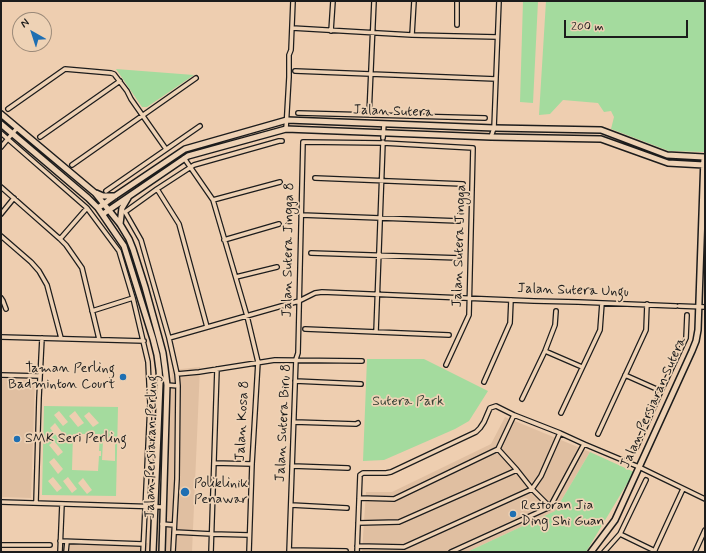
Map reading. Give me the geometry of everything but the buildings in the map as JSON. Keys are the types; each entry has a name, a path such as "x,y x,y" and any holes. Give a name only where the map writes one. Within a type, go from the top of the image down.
{"street":[{"path":"286,129 293,1"},
{"path":"331,31 333,1"},
{"path":"369,115 374,1"},
{"path":"412,35 414,1"},
{"path":"458,1 458,25"},
{"path":"491,137 494,128 499,1"},
{"path":"292,28 412,35 497,37"},
{"path":"8,109 63,70 67,69 112,73 120,81 167,149 175,155"},
{"path":"295,71 496,80"},
{"path":"72,165 196,78"},
{"path":"40,137 120,81"},
{"path":"298,113 485,118"},
{"name":"Jalan Persiaran Perling","path":"1,114 95,193 120,224 129,239 145,288 163,353 167,385 162,552"},
{"name":"Jalan Sutera","path":"98,208 185,149 286,120 494,128 601,130 667,155 704,157"},
{"name":"Jalan Persiaran Perling","path":"1,124 88,198 103,214 124,246 154,339 160,383 154,552"},
{"path":"376,332 384,124"},
{"path":"106,191 200,126"},
{"path":"1,147 17,128"},
{"name":"Jalan Sutera","path":"103,214 188,156 286,129 383,138 491,137 601,139 668,163 704,165"},
{"path":"1,133 87,208 119,251 133,298 148,362 150,404 143,552"},
{"name":"Jalan Sutera Jingga 8","path":"296,359 298,353 303,142 383,138"},
{"name":"Jalan Sutera Jingga","path":"383,138 473,148 469,315 446,365"},
{"path":"173,552 176,478 177,374 169,338 141,240 125,212 194,164 282,141"},
{"path":"167,149 169,160"},
{"name":"Jalan Persiaran Sutera","path":"591,552 615,520 694,346 698,330 704,157"},
{"name":"Jalan Kosa 8","path":"184,158 213,200 247,316 258,362 249,552"},
{"path":"316,178 463,184"},
{"path":"213,200 280,182"},
{"path":"1,187 60,239 82,268 99,340"},
{"path":"157,189 179,224 207,328"},
{"path":"95,193 103,196 115,196"},
{"path":"120,224 122,208 130,196"},
{"path":"1,214 14,198"},
{"path":"60,239 87,208"},
{"path":"301,215 459,221"},
{"path":"224,240 279,224"},
{"path":"1,236 31,262 39,271 47,285 61,338"},
{"path":"311,253 460,258"},
{"path":"236,277 277,267"},
{"name":"Jalan Sutera Ungu","path":"169,338 299,301 322,292 705,307"},
{"path":"1,298 6,309"},
{"path":"92,310 133,298"},
{"path":"484,382 510,323 511,300"},
{"path":"561,413 600,330 602,303"},
{"path":"598,434 646,330 647,304"},
{"path":"522,399 556,325 556,310"},
{"path":"636,448 686,338 687,315"},
{"path":"306,329 449,335"},
{"path":"1,337 144,341"},
{"path":"36,502 42,338"},
{"path":"545,351 582,367"},
{"path":"177,374 199,372 258,362 296,359"},
{"name":"Jalan Sutera Biru 8","path":"289,551 296,359 362,361"},
{"path":"211,552 217,369"},
{"path":"1,375 40,376"},
{"path":"626,375 661,391"},
{"path":"295,381 362,384"},
{"path":"167,385 178,386"},
{"path":"357,552 360,475 363,473 391,472 476,432 484,422 490,408 496,406 514,415 639,467 705,499"},
{"path":"359,498 394,499 498,449 514,415"},
{"path":"294,422 358,423"},
{"path":"357,546 404,547 532,489 541,476 560,433"},
{"path":"451,552 550,507 584,444"},
{"path":"498,449 532,489 550,507"},
{"path":"214,463 252,464"},
{"path":"292,466 348,468"},
{"path":"358,523 399,522 517,470"},
{"path":"604,552 620,534 646,480"},
{"path":"620,534 655,551 683,489"},
{"path":"1,502 163,507"},
{"path":"60,552 62,504"},
{"path":"291,505 346,508"},
{"path":"162,524 174,525"},
{"path":"695,552 705,530"},
{"path":"174,532 249,535"},
{"path":"60,541 144,544"},
{"path":"66,552 67,542"},
{"path":"1,544 50,545"},
{"path":"289,551 346,551"}],"shaded area":[{"path":"200,367 192,552 165,552 172,370"},
{"name":"SMK Seri Perling","path":"1,379 35,380 31,498 1,497"},
{"path":"505,417 590,452 555,511 467,552 362,552 366,492 392,492 491,444"},
{"path":"63,540 148,543 147,552 63,552"}],"green space":[{"path":"523,1 538,1 533,103 520,102"},
{"path":"546,1 705,1 705,152 669,151 611,129 614,117 611,111 604,112 598,103 563,100 550,114 539,115"},
{"path":"116,69 194,75 147,107 142,107"},
{"name":"Sutera Park","path":"367,359 424,359 488,391 469,421 455,429 384,460 363,461"},
{"path":"44,406 118,407 116,496 42,495","holes":["59,411 68,422 63,426 54,415","75,411 84,423 78,427 69,416","89,412 99,423 93,427 84,416","55,423 64,435 59,439 50,428","73,434 100,434 99,451 101,451 101,456 99,456 98,471 72,470","54,441 63,452 58,456 49,445","103,441 115,441 115,461 102,460","54,458 63,469 58,474 49,462","53,477 62,488 57,492 48,481","68,477 77,489 72,493 63,481","83,478 92,490 87,494 78,483"]},
{"path":"590,452 634,472 586,552 467,552 555,511"}],"place":[{"name":"Taman Perling Badminton Court","path":"123,377"},
{"name":"SMK Seri Perling","path":"17,439"},
{"name":"Poliklinik Penawar","path":"185,492"},
{"name":"Restoran Jia Ding Shi Guan","path":"513,514"}]}
